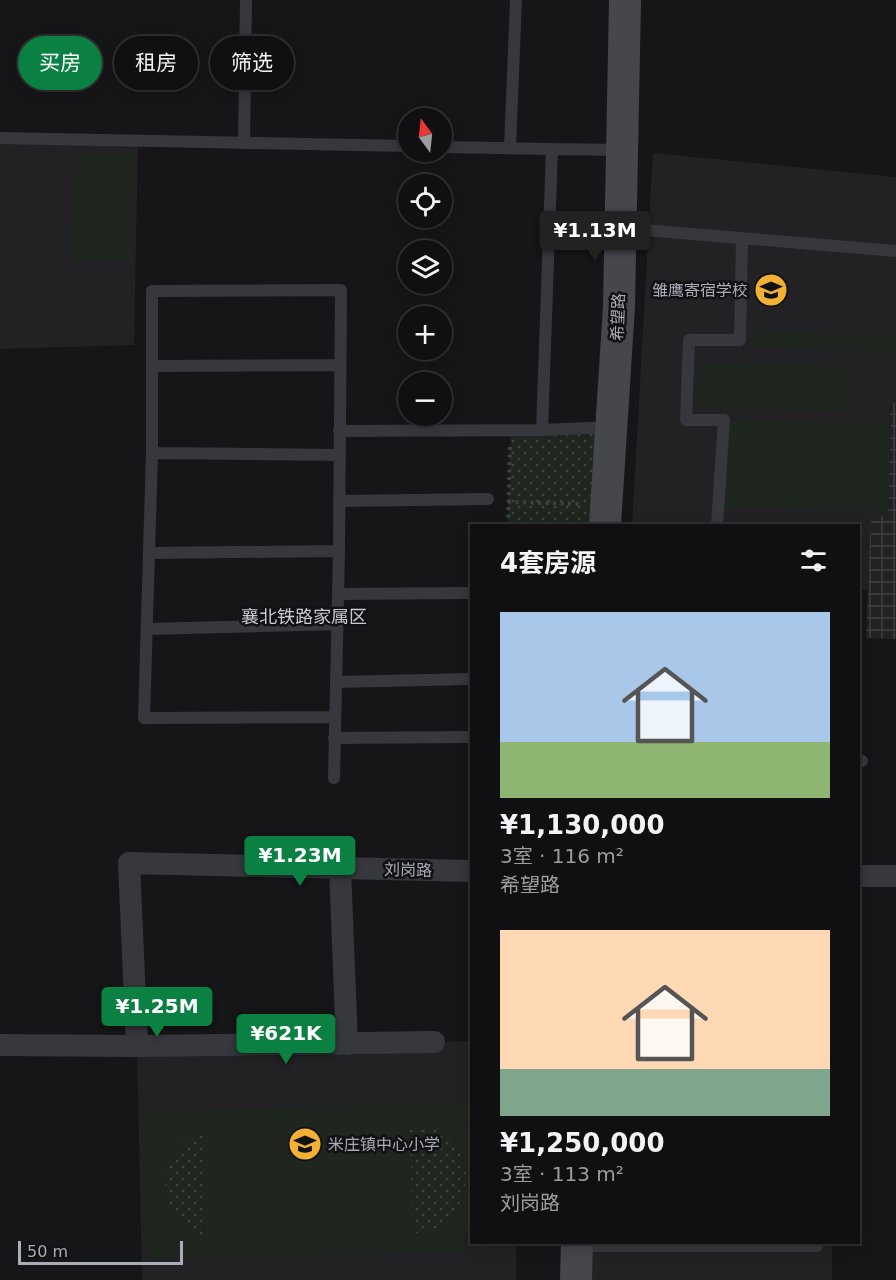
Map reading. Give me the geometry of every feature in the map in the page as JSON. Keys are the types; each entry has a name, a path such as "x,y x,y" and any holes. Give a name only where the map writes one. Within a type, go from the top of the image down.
{"street":[{"name":"希望路","path":"606,515 619,306 625,0"},
{"name":"刘岗路","path":"137,1046 129,862 470,871"},
{"path":"340,868 346,1044"},
{"path":"860,876 896,876"},
{"path":"0,1045 137,1046 434,1042"},
{"path":"576,1280 577,1244"}],"lane":[{"path":"244,143 246,0"},
{"path":"510,148 516,0"},
{"path":"0,138 398,146"},
{"path":"452,147 622,150"},
{"path":"542,430 552,149"},
{"path":"620,228 896,251"},
{"path":"717,524 724,420 686,420 689,340 740,340 741,238"},
{"path":"333,778 334,738 335,717 336,682 339,551 340,290 152,291 152,453 144,718 335,717"},
{"path":"153,366 340,365"},
{"path":"339,431 542,430 612,427"},
{"path":"152,453 339,454"},
{"path":"339,501 488,499"},
{"path":"149,554 339,551"},
{"path":"338,594 470,593"},
{"path":"147,629 337,624"},
{"path":"336,682 470,679"},
{"path":"334,738 470,737"},
{"path":"577,1244 817,1246"}],"path":[{"path":"508,524 511,430"},
{"path":"508,502 606,515"}],"shaded area":[{"path":"0,139 138,143 134,345 0,349"},
{"path":"77,153 133,155 130,262 74,260"},
{"name":"雏鹰寄宿学校","path":"653,153 896,177 896,403 890,403 888,517 871,516 868,590 860,590 860,524 632,524"},
{"path":"752,332 896,337 896,351 751,346"},
{"path":"701,363 848,367 847,411 699,408"},
{"path":"890,403 896,403 896,639 866,638 871,515 888,517"},
{"path":"724,420 891,424 888,510 718,506"},
{"path":"612,427 605,524 508,524 511,430"},
{"name":"米庄镇中心小学","path":"470,1041 470,1244 516,1244 516,1280 142,1280 137,1046"},
{"path":"470,1103 470,1122 465,1123 470,1130 470,1226 465,1234 464,1253 148,1258 144,1112","holes":["410,1126 427,1126 447,1136 460,1152 466,1170 465,1192 453,1216 438,1228 412,1234","203,1130 205,1237 183,1224 168,1202 164,1178 170,1159 187,1139"]},
{"path":"410,1125 429,1127 444,1135 456,1146 463,1159 466,1174 466,1189 461,1203 452,1216 436,1229 412,1234"},
{"path":"203,1130 205,1238 183,1224 168,1202 164,1178 170,1159 187,1139"},
{"path":"832,1244 832,1280 576,1280 577,1246"}],"place":[{"name":"雏鹰寄宿学校","path":"771,290"},
{"name":"米庄镇中心小学","path":"305,1144"}],"district":[{"name":"襄北铁路家属区","path":"304,616"}]}
